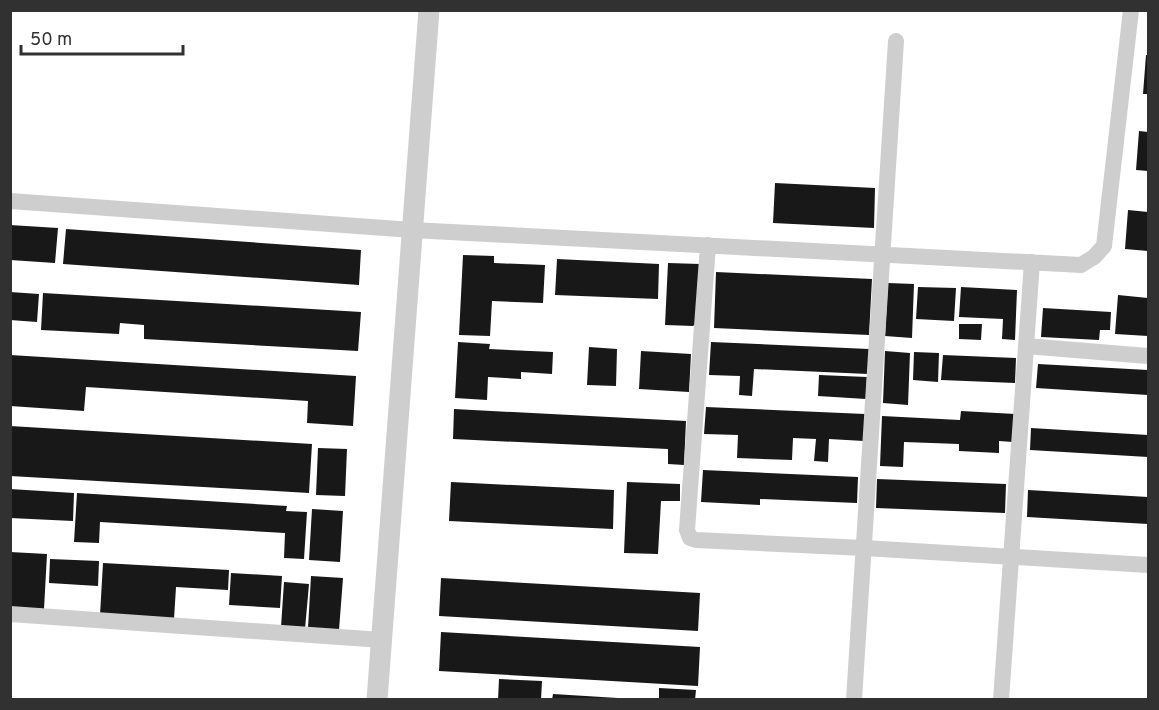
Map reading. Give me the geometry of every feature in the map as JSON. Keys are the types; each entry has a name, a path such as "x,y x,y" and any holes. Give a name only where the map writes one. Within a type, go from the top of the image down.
{"street":[{"path":"377,699 429,10"},
{"path":"10,201 412,230 1081,265 1104,246 1131,10"},
{"path":"854,699 896,41"},
{"path":"708,245 687,530 690,538 1149,564"},
{"path":"1001,699 1032,262"},
{"path":"1026,346 1149,356"},
{"path":"10,614 382,640"}],"building":[{"path":"1146,55 1148,55 1148,94 1143,94"},
{"path":"1139,131 1148,132 1148,171 1136,170"},
{"path":"775,183 875,188 874,228 773,223"},
{"path":"1128,210 1148,212 1148,251 1125,249"},
{"path":"10,225 58,228 55,263 10,260"},
{"path":"66,229 361,250 359,285 63,264"},
{"path":"463,255 494,256 494,263 545,265 543,303 492,301 490,336 459,335"},
{"path":"557,259 659,264 658,299 555,295"},
{"path":"668,263 700,264 696,323 693,326 665,325"},
{"path":"716,272 872,279 869,335 714,328"},
{"path":"888,283 914,284 912,338 885,336"},
{"path":"918,287 956,288 954,321 916,319"},
{"path":"961,287 1017,290 1015,340 1002,339 1003,319 959,317"},
{"path":"10,292 39,294 37,322 10,320"},
{"path":"43,293 361,312 358,351 144,339 144,325 120,323 119,334 41,330"},
{"path":"1118,295 1148,298 1148,336 1115,334"},
{"path":"1043,308 1111,312 1110,330 1100,330 1099,340 1041,337"},
{"path":"959,324 982,324 981,340 959,339"},
{"path":"458,342 490,344 489,349 553,352 552,374 521,372 521,379 488,377 487,400 455,398"},
{"path":"711,342 869,349 868,374 754,369 752,396 739,395 740,376 709,375"},
{"path":"589,347 617,349 616,386 587,385"},
{"path":"641,351 691,354 689,392 639,389"},
{"path":"885,351 910,353 908,405 883,403"},
{"path":"914,352 939,353 938,382 913,380"},
{"path":"10,355 356,376 353,426 307,423 308,401 86,387 84,411 10,406"},
{"path":"943,355 1016,358 1015,383 941,380"},
{"path":"1038,364 1148,370 1148,395 1036,388"},
{"path":"819,375 867,377 866,399 818,396"},
{"path":"706,407 865,414 864,441 829,439 828,462 814,461 816,439 793,438 792,460 737,458 738,435 704,434"},
{"path":"454,409 686,421 684,465 668,464 668,449 453,439"},
{"path":"961,411 1015,414 1013,442 999,441 999,453 959,451 959,444 904,442 903,467 880,466 882,416 960,420"},
{"path":"10,426 312,444 309,493 10,476"},
{"path":"1031,428 1148,435 1148,457 1030,450"},
{"path":"318,448 347,449 345,496 316,495"},
{"path":"703,470 858,477 857,503 760,499 760,505 701,502"},
{"path":"877,479 1006,484 1005,513 876,508"},
{"path":"451,482 614,490 613,529 449,521"},
{"path":"627,482 680,484 680,501 661,501 658,554 624,553"},
{"path":"10,489 74,493 73,521 10,518"},
{"path":"1028,490 1148,497 1148,524 1027,517"},
{"path":"77,493 287,506 286,511 307,512 304,559 284,558 285,533 100,522 99,543 74,542"},
{"path":"312,509 343,511 340,562 309,560"},
{"path":"10,552 47,554 44,609 10,607"},
{"path":"50,559 99,561 98,586 49,583"},
{"path":"103,563 229,570 228,590 176,587 174,619 100,615"},
{"path":"231,573 282,576 280,608 229,605"},
{"path":"311,576 343,578 339,630 308,628"},
{"path":"441,578 700,593 698,631 439,616"},
{"path":"284,582 309,584 305,629 281,627"},
{"path":"441,632 700,647 698,686 439,671"},
{"path":"499,679 542,681 541,700 498,700"},
{"path":"659,688 696,690 695,700 659,700"},
{"path":"553,694 618,698 618,700 552,700"}]}
